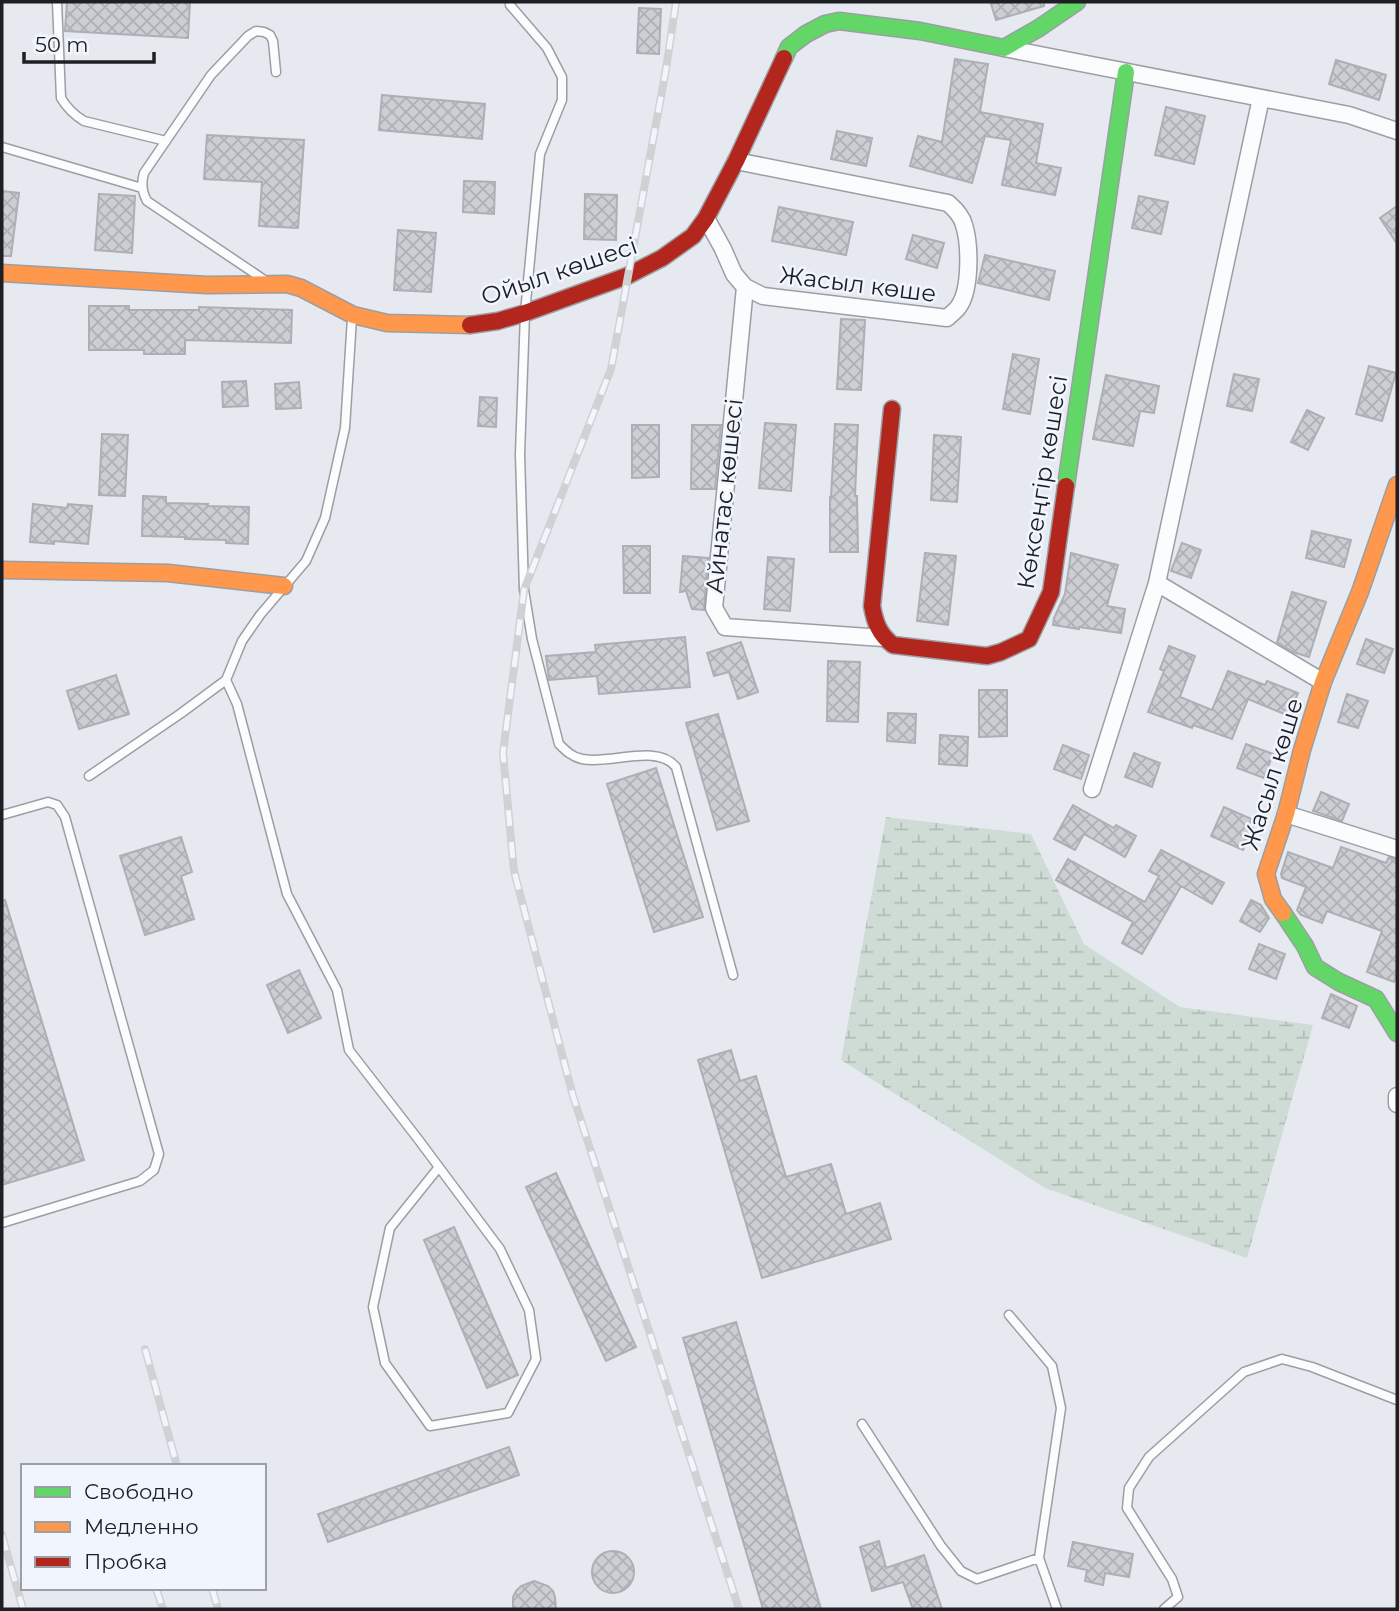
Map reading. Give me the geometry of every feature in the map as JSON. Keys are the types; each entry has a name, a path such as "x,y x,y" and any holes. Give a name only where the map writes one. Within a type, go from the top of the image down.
{"street":[{"path":"1004,48 1039,29 1077,2"},
{"name":"Ойыл көшесі","path":"2,273 207,285 287,284 301,288 353,314 387,323 463,326 498,321 627,276 662,258 693,236 706,218 736,161 789,47 803,35 828,22 839,21 920,31 1004,48"},
{"path":"1004,48 1349,115 1397,131"},
{"name":"Көксеңгір көшесі","path":"884,639 893,645 906,648 987,656 1029,639 1051,592 1126,72"},
{"path":"1093,789 1157,583 1261,98"},
{"name":"Жасыл көше","path":"706,218 734,274 745,288 764,296 947,318 959,307 967,287 968,244 964,223 948,202 736,161"},
{"name":"Айнатас көшесі","path":"745,288 713,608 725,626 884,639"},
{"path":"884,639 876,627 872,606 892,409"},
{"name":"Жасыл көше","path":"1397,485 1360,592 1323,682 1266,874 1273,899 1305,946 1315,967 1339,982 1376,999 1397,1033"},
{"path":"2,570 168,573 284,586"},
{"path":"1157,583 1323,682"},
{"path":"1286,814 1397,849"},
{"path":"1397,1096 1397,1104"}],"lane":[{"path":"57,2 61,98 66,107 84,121 166,141"},
{"path":"510,5 547,48 562,77 562,100 540,154 525,313 520,454 524,590 532,639 559,744 569,754 598,761 661,756 671,760 676,767 733,975"},
{"path":"272,284 147,201 143,194 142,179 211,75 256,31 270,35 273,40 276,72"},
{"path":"2,147 142,188"},
{"path":"89,776 226,680 242,641 260,615 306,561 326,518 345,428 353,314"},
{"path":"226,680 237,704 287,894 337,990 349,1050 439,1167 500,1249 529,1310 536,1359 508,1413 430,1426 385,1363 373,1307 390,1228 439,1167"},
{"path":"2,815 48,802 57,804 65,817 159,1154 154,1170 140,1181 2,1223"},
{"path":"1009,1315 1052,1366 1061,1408 1039,1558 1057,1609"},
{"path":"1164,1609 1178,1597 1172,1579 1127,1508 1129,1488 1149,1457 1244,1372 1282,1359 1312,1367 1397,1400"},
{"path":"862,1424 941,1546 961,1571 976,1579 1039,1558"}],"green space":[{"path":"886,817 1031,834 1084,944 1180,1007 1313,1025 1247,1258 1045,1188 841,1060"}],"building":[{"path":"67,2 190,2 188,38 65,31"},
{"path":"1044,2 1044,6 996,20 991,4"},
{"path":"639,8 661,9 659,54 637,53"},
{"path":"955,59 988,64 980,112 1043,124 1036,163 1061,168 1055,195 1002,185 1011,140 985,136 972,183 910,166 918,136 942,142"},
{"path":"1336,60 1386,75 1379,100 1329,84"},
{"path":"382,95 485,104 482,139 379,130"},
{"path":"1166,107 1205,116 1194,164 1155,155"},
{"path":"837,131 872,138 866,166 831,159"},
{"path":"207,135 304,140 298,228 259,226 262,182 204,179"},
{"path":"464,181 495,182 494,214 463,212"},
{"path":"2,191 19,193 11,256 2,256"},
{"path":"99,194 135,196 132,253 95,250"},
{"path":"585,194 617,195 616,240 584,239"},
{"path":"1139,196 1168,202 1161,234 1132,228"},
{"path":"1397,206 1397,244 1380,218"},
{"path":"779,207 853,222 846,255 772,241"},
{"path":"398,230 436,233 431,292 394,290"},
{"path":"913,235 944,243 937,268 906,259"},
{"path":"985,255 1055,271 1049,300 978,283"},
{"path":"89,306 129,306 129,310 199,310 199,307 292,310 291,343 185,340 185,354 144,354 144,350 89,350"},
{"path":"841,319 865,320 861,390 837,389"},
{"path":"1013,354 1039,359 1030,414 1003,409"},
{"path":"1369,366 1396,373 1382,421 1356,414"},
{"path":"1234,374 1259,379 1252,411 1227,406"},
{"path":"1106,375 1159,386 1154,413 1140,411 1133,446 1093,439"},
{"path":"246,381 248,406 223,407 222,382"},
{"path":"299,382 301,408 276,409 275,384"},
{"path":"480,397 497,398 496,427 478,426"},
{"path":"1307,410 1324,418 1308,450 1291,442"},
{"path":"765,423 796,425 791,491 759,488"},
{"path":"835,424 858,425 855,496 858,552 830,552 830,497"},
{"path":"632,425 659,425 659,477 632,478"},
{"path":"692,425 721,425 715,489 691,489"},
{"path":"102,434 128,435 125,496 99,495"},
{"path":"934,435 961,437 957,502 931,500"},
{"path":"143,496 166,497 166,503 249,507 248,544 226,543 226,540 142,536"},
{"path":"33,504 67,508 68,504 92,506 88,544 30,542"},
{"path":"1312,531 1351,540 1344,567 1306,558"},
{"path":"1182,543 1201,550 1191,578 1171,571"},
{"path":"623,546 650,546 650,593 624,593"},
{"path":"925,553 956,556 948,625 917,621"},
{"path":"1071,553 1118,565 1107,606 1125,609 1121,633 1053,625 1065,594"},
{"path":"683,556 708,558 704,610 692,609 686,591 680,592"},
{"path":"768,557 794,559 790,611 764,609"},
{"path":"1292,592 1326,602 1309,657 1293,652 1277,642"},
{"path":"685,637 690,687 599,694 597,676 549,680 546,656 596,652 595,645"},
{"path":"1366,639 1393,649 1384,673 1357,664"},
{"path":"741,642 758,692 738,699 729,672 714,676 707,653"},
{"path":"1169,646 1195,656 1180,697 1212,710 1228,671 1265,685 1267,681 1298,693 1289,716 1248,699 1232,739 1148,712 1164,671 1160,669"},
{"path":"828,661 860,662 858,722 827,721"},
{"path":"116,675 129,714 79,729 67,691"},
{"path":"979,690 1007,690 1007,736 979,737"},
{"path":"1347,694 1368,701 1358,728 1338,722"},
{"path":"888,713 916,714 915,743 887,741"},
{"path":"718,714 749,821 717,830 686,723"},
{"path":"940,735 968,737 967,766 939,764"},
{"path":"1246,744 1273,754 1264,778 1237,768"},
{"path":"1063,745 1089,755 1081,779 1054,769"},
{"path":"1134,753 1160,763 1152,787 1125,777"},
{"path":"656,768 703,917 654,932 607,784"},
{"path":"1321,792 1349,804 1342,821 1313,811"},
{"path":"1073,805 1114,828 1116,825 1136,836 1125,857 1084,834 1075,850 1054,839"},
{"path":"1224,807 1256,821 1243,850 1211,836"},
{"path":"181,837 192,872 181,876 194,919 145,935 120,856"},
{"path":"1341,847 1386,863 1389,857 1397,859 1397,972 1394,982 1367,972 1382,931 1327,911 1322,923 1301,915 1297,910 1306,887 1282,878 1288,852 1333,868"},
{"path":"1161,850 1224,883 1212,904 1181,886 1142,954 1122,943 1133,922 1056,880 1068,859 1145,902 1159,876 1149,871"},
{"path":"5,900 84,1160 2,1185 2,901"},
{"path":"1251,900 1261,905 1269,918 1260,932 1240,921"},
{"path":"1259,944 1285,954 1276,979 1249,969"},
{"path":"299,970 321,1018 288,1033 267,985"},
{"path":"1331,994 1357,1006 1349,1028 1322,1018"},
{"path":"731,1050 740,1081 756,1076 786,1177 831,1164 846,1214 880,1203 891,1239 762,1278 698,1060"},
{"path":"556,1173 636,1347 606,1361 526,1187"},
{"path":"454,1227 518,1375 487,1388 424,1240"},
{"path":"736,1322 821,1609 763,1609 683,1338"},
{"path":"509,1447 519,1475 328,1542 318,1514"},
{"path":"879,1541 886,1568 924,1555 942,1609 913,1609 903,1582 872,1591 860,1547"},
{"path":"1073,1542 1133,1554 1129,1577 1105,1573 1103,1585 1085,1581 1087,1570 1068,1566"},
{"path":"613,1551 628,1557 634,1572 628,1587 613,1593 598,1587 592,1572 598,1557"},
{"path":"534,1581 553,1591 556,1609 513,1609 516,1591"}],"railway":[{"path":"676,2 611,369 524,590 503,753 514,871 573,1096 739,1609"},
{"path":"145,1349 176,1464"},
{"path":"2,1535 23,1609"},
{"path":"157,1590 163,1609"},
{"path":"213,1590 218,1609"}],"traffic: fast":[{"path":"784,58 789,47 806,34 825,24 839,21 920,31 1004,48 1077,2"},
{"path":"1066,486 1126,72"},
{"path":"1283,913 1305,946 1315,967 1339,982 1376,999 1397,1033"}],"traffic: slow":[{"path":"2,273 207,285 287,284 301,288 353,315 387,323 470,325"},
{"path":"1283,913 1273,899 1266,874 1323,682 1360,592 1397,485"},
{"path":"2,570 168,573 284,586"}],"traffic: jam":[{"path":"470,325 525,313 627,276 662,258 693,236 706,218 736,161 784,58"},
{"path":"892,409 872,606 878,628 893,645 987,656 1029,639 1051,592 1066,486"}]}
